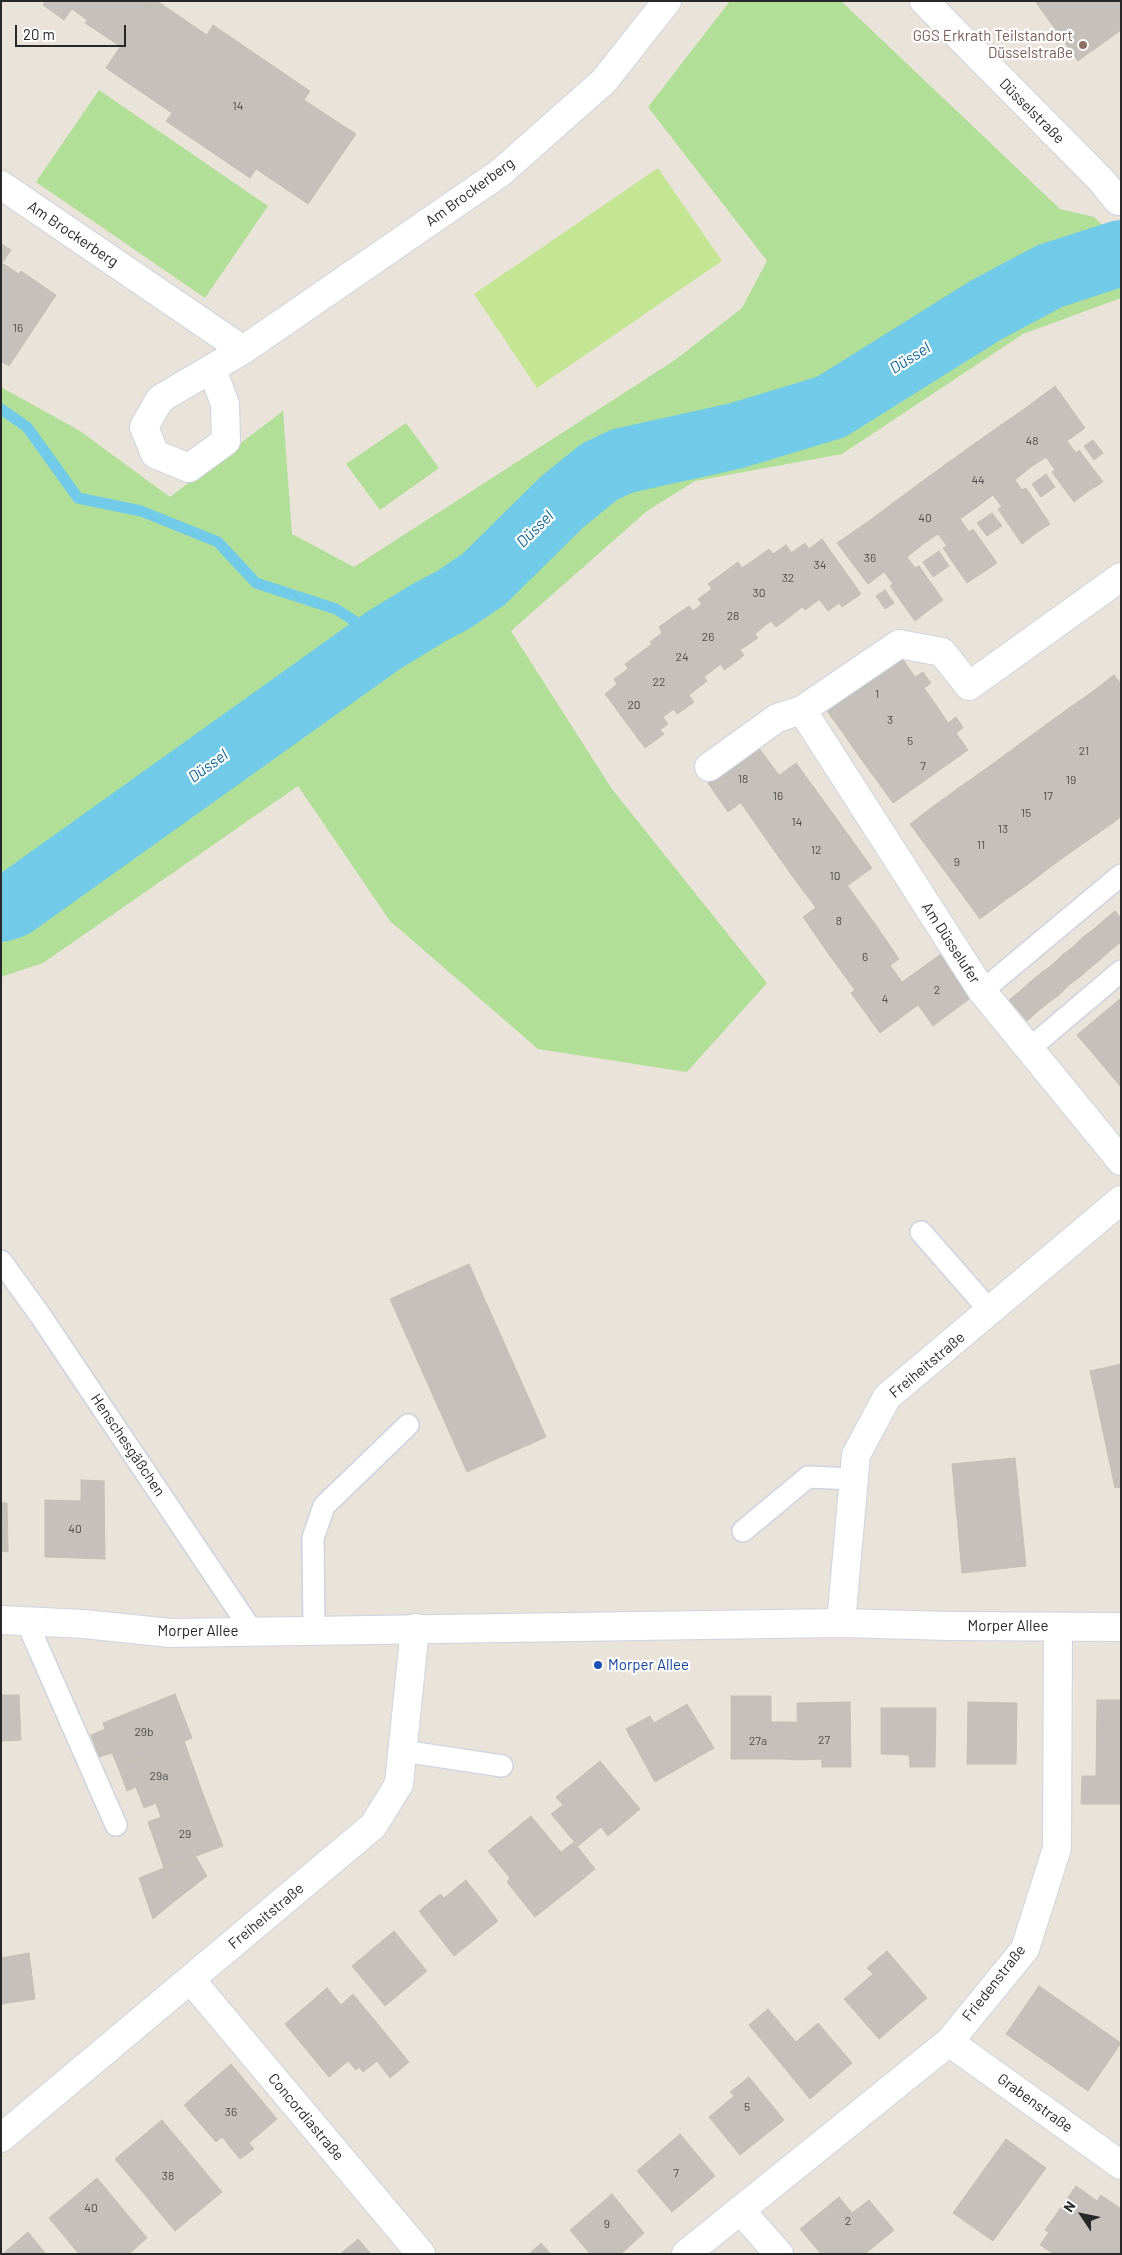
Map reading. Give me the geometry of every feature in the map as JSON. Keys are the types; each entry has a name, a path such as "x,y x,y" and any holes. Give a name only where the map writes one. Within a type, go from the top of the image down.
{"street":[{"name":"Am Brockerberg","path":"212,369 243,350 500,173 604,81 667,1"},
{"name":"Düsselstraße","path":"924,1 1101,180 1118,201"},
{"name":"Am Brockerberg","path":"1,185 243,350"},
{"path":"709,768 777,718 802,710 899,644 942,652 969,686 1121,577"},
{"name":"Am Düsselufer","path":"802,710 982,991 1121,1161"},
{"name":"Freiheitstraße","path":"841,1623 856,1455 887,1397 1121,1200"},
{"name":"Morper Allee","path":"14,1620 84,1624 144,1631 841,1623 1121,1627"},
{"name":"Friedenstraße","path":"686,2254 948,2042 1025,1949 1057,1848 1058,1626"},
{"name":"Freiheitstraße","path":"3,2133 191,1980 373,1826 399,1784 404,1751 415,1628"},
{"name":"Concordiastraße","path":"191,1980 421,2254"},
{"name":"Grabenstraße","path":"948,2042 1121,2165"},
{"path":"740,2210 779,2254"}],"lane":[{"path":"982,991 1121,875"},
{"path":"1030,1049 1121,971"},
{"path":"921,1232 990,1312"},
{"name":"Henschesgäßchen","path":"1,1261 40,1315 252,1631"},
{"path":"314,1629 313,1538 324,1506 408,1425"},
{"path":"743,1531 808,1477 854,1479"},
{"name":"Morper Allee","path":"14,1620 116,1826"},
{"path":"404,1751 502,1766"}],"green space":[{"path":"730,1 841,1 1060,209 1094,217 1121,243 1121,298 1023,334 842,454 695,481 647,511 511,631 612,789 767,983 687,1072 538,1049 390,921 298,786 43,963 1,977 1,387 80,431 170,497 283,411 292,534 354,567 675,360 742,308 767,261 648,107"},
{"path":"99,90 268,206 205,298 36,182"},
{"path":"658,168 722,261 537,388 474,294"},
{"path":"406,423 439,468 380,510 346,464"}],"building":[{"path":"45,1 151,1 120,46 85,23 87,20 72,9 64,20 43,5"},
{"path":"151,1 157,1 207,35 213,25 310,91 304,100 356,134 308,204 256,169 250,178 166,121 172,113 106,68"},
{"name":"GGS Erkrath Teilstandort Düsselstraße","path":"1035,1 1121,1 1121,30 1078,61"},
{"path":"1,244 11,250 2,263 19,274 21,271 56,295 9,366 1,361"},
{"path":"1055,386 1085,428 1067,441 1076,453 1079,450 1103,482 1087,492 1027,407"},
{"path":"1027,407 1087,492 1074,502 1052,472 1055,470 1046,457 1031,467 1001,425"},
{"path":"1001,425 1031,467 1015,480 1022,490 1026,488 1050,524 1036,533 974,444"},
{"path":"1093,440 1103,453 1094,460 1084,446"},
{"path":"974,444 1036,533 1022,544 998,509 1002,507 993,495 977,507 946,464"},
{"path":"946,464 977,507 960,519 969,532 973,529 997,563 982,573 920,483"},
{"path":"1046,474 1055,487 1041,497 1032,484"},
{"path":"920,483 982,573 967,583 943,548 947,546 938,534 923,544 893,503"},
{"path":"893,503 923,544 907,557 915,568 919,566 943,600 929,610 866,523"},
{"path":"992,513 1002,526 987,536 977,523"},
{"path":"866,523 929,610 915,621 890,586 893,584 884,572 868,584 837,543"},
{"path":"822,539 861,594 842,607 839,603 828,611 805,580 809,577 791,553 805,543 809,549"},
{"path":"786,545 809,577 805,580 820,599 805,610 802,607 795,613 755,559 769,549 773,554"},
{"path":"939,551 949,566 933,577 923,562"},
{"path":"755,559 795,613 776,627 771,621 763,627 723,573 738,562 742,568"},
{"path":"723,573 763,627 755,634 758,638 740,650 744,655 741,658 698,599 712,589 708,584"},
{"path":"885,590 894,603 885,609 876,596"},
{"path":"702,604 741,658 724,670 721,664 713,670 674,616 689,606 693,611"},
{"path":"674,616 713,670 704,677 707,681 689,695 650,642 662,633 659,627"},
{"path":"652,644 694,702 677,714 674,709 663,717 625,664"},
{"path":"902,658 915,677 923,672 927,678 845,736 827,711"},
{"path":"628,669 668,724 660,730 664,734 645,748 605,694 617,684 614,679"},
{"path":"1114,675 1121,684 1121,731 1092,692"},
{"path":"927,678 931,683 924,688 936,705 861,759 845,736"},
{"path":"1092,692 1121,731 1121,778 1069,708"},
{"path":"936,705 948,723 956,717 960,723 877,781 861,759"},
{"path":"1069,708 1121,778 1121,816 1117,820 1047,724"},
{"path":"960,723 963,728 956,733 968,750 893,803 877,781"},
{"path":"1047,724 1117,820 1094,836 1025,740"},
{"path":"1025,740 1094,836 1071,852 1002,757"},
{"path":"758,747 779,775 728,812 708,783"},
{"path":"1002,757 1071,852 1049,868 980,773"},
{"path":"796,763 815,789 759,829 741,803"},
{"path":"980,773 1049,868 1027,885 957,789"},
{"path":"815,789 834,815 778,856 759,829"},
{"path":"957,789 1027,885 1004,901 935,805"},
{"path":"935,805 1004,901 980,919 910,824"},
{"path":"834,815 854,843 798,884 778,856"},
{"path":"854,843 872,868 816,908 798,884"},
{"path":"847,885 875,924 830,956 803,917"},
{"path":"1115,911 1121,918 1121,939 1104,920"},
{"path":"1104,920 1121,939 1121,942 1111,950 1094,929"},
{"path":"875,924 899,959 855,990 830,956"},
{"path":"1094,929 1111,950 1101,959 1083,937"},
{"path":"1083,937 1101,959 1090,968 1073,947"},
{"path":"1073,947 1090,968 1080,977 1062,955"},
{"path":"941,954 972,997 933,1026 902,982"},
{"path":"1062,955 1080,977 1069,985 1052,965"},
{"path":"890,965 918,1005 880,1033 851,993"},
{"path":"1052,965 1069,985 1059,995 1041,973"},
{"path":"1041,973 1059,995 1048,1003 1030,982"},
{"path":"1030,982 1048,1003 1037,1012 1020,991"},
{"path":"1020,991 1037,1012 1027,1021 1009,1000"},
{"path":"1121,998 1121,1087 1077,1035"},
{"path":"469,1264 546,1437 467,1472 390,1299"},
{"path":"1121,1364 1121,1487 1115,1488 1090,1371"},
{"path":"1015,1458 1026,1566 962,1573 952,1464"},
{"path":"81,1480 104,1481 105,1559 45,1557 45,1500 81,1501"},
{"path":"1,1503 7,1503 8,1552 1,1551"},
{"path":"175,1694 192,1738 118,1767 112,1753 99,1757 91,1735 105,1729 103,1723"},
{"path":"1,1695 19,1695 21,1740 1,1741"},
{"path":"731,1696 771,1696 771,1722 784,1722 784,1759 731,1759"},
{"path":"1097,1700 1121,1700 1121,1804 1081,1804 1082,1776 1096,1776"},
{"path":"850,1702 851,1767 822,1767 822,1759 798,1760 797,1703"},
{"path":"968,1702 1017,1703 1016,1764 967,1764"},
{"path":"687,1704 714,1748 655,1782 626,1729 650,1716 654,1723"},
{"path":"881,1708 936,1708 935,1767 910,1767 909,1755 881,1754"},
{"path":"784,1722 797,1722 798,1760 784,1759"},
{"path":"184,1741 200,1786 144,1808 136,1787 127,1791 118,1767"},
{"path":"600,1761 640,1809 608,1836 601,1827 578,1846 551,1814 563,1805 556,1797"},
{"path":"200,1786 223,1846 164,1868 148,1822 161,1817 156,1803"},
{"path":"531,1816 583,1879 535,1917 507,1882 510,1878 488,1851"},
{"path":"574,1842 595,1869 583,1879 561,1852"},
{"path":"196,1857 207,1876 176,1900 164,1868"},
{"path":"164,1868 176,1900 153,1919 139,1878"},
{"path":"466,1880 498,1921 454,1956 419,1911 440,1894 444,1898"},
{"path":"394,1931 427,1971 385,2006 352,1966"},
{"path":"887,1951 927,1998 879,2039 844,1999 873,1974 867,1968"},
{"path":"29,1953 35,1999 1,2004 1,1958"},
{"path":"1039,1986 1121,2043 1088,2091 1006,2034"},
{"path":"327,1988 341,2005 353,1994 409,2062 390,2078 377,2061 363,2072 359,2067 356,2070 348,2061 329,2077 285,2024"},
{"path":"768,2009 796,2042 818,2023 852,2063 810,2099 749,2025"},
{"path":"231,2064 277,2119 249,2143 254,2149 240,2159 222,2137 216,2142 184,2105"},
{"path":"749,2077 784,2120 740,2155 709,2117 734,2096 730,2092"},
{"path":"162,2120 222,2192 175,2231 115,2159"},
{"path":"680,2134 715,2176 672,2212 637,2171"},
{"path":"1006,2139 1046,2168 993,2241 953,2213"},
{"path":"97,2178 147,2238 129,2254 79,2254 49,2218"},
{"path":"1076,2186 1097,2201 1101,2195 1121,2209 1121,2254 1054,2254 1040,2245 1049,2232 1045,2230"},
{"path":"612,2194 644,2233 621,2254 590,2254 570,2230"},
{"path":"839,2197 852,2213 869,2200 894,2230 865,2254 821,2254 800,2229"},
{"path":"28,2232 46,2254 3,2254 6,2251"},
{"path":"358,2239 371,2254 340,2254"},
{"path":"541,2243 551,2254 529,2254"}],"waterway":[{"name":"Düssel","path":"1,909 13,905 384,640 453,600 484,579 562,502 599,472 622,461 735,436 831,407 986,310 1050,276 1121,253"},
{"path":"1,409 27,427 78,498 141,511 218,542 256,583 336,609 384,640"}],"place":[{"name":"GGS Erkrath Teilstandort Düsselstraße","path":"1083,45"},
{"name":"Morper Allee","path":"598,1665"}]}
